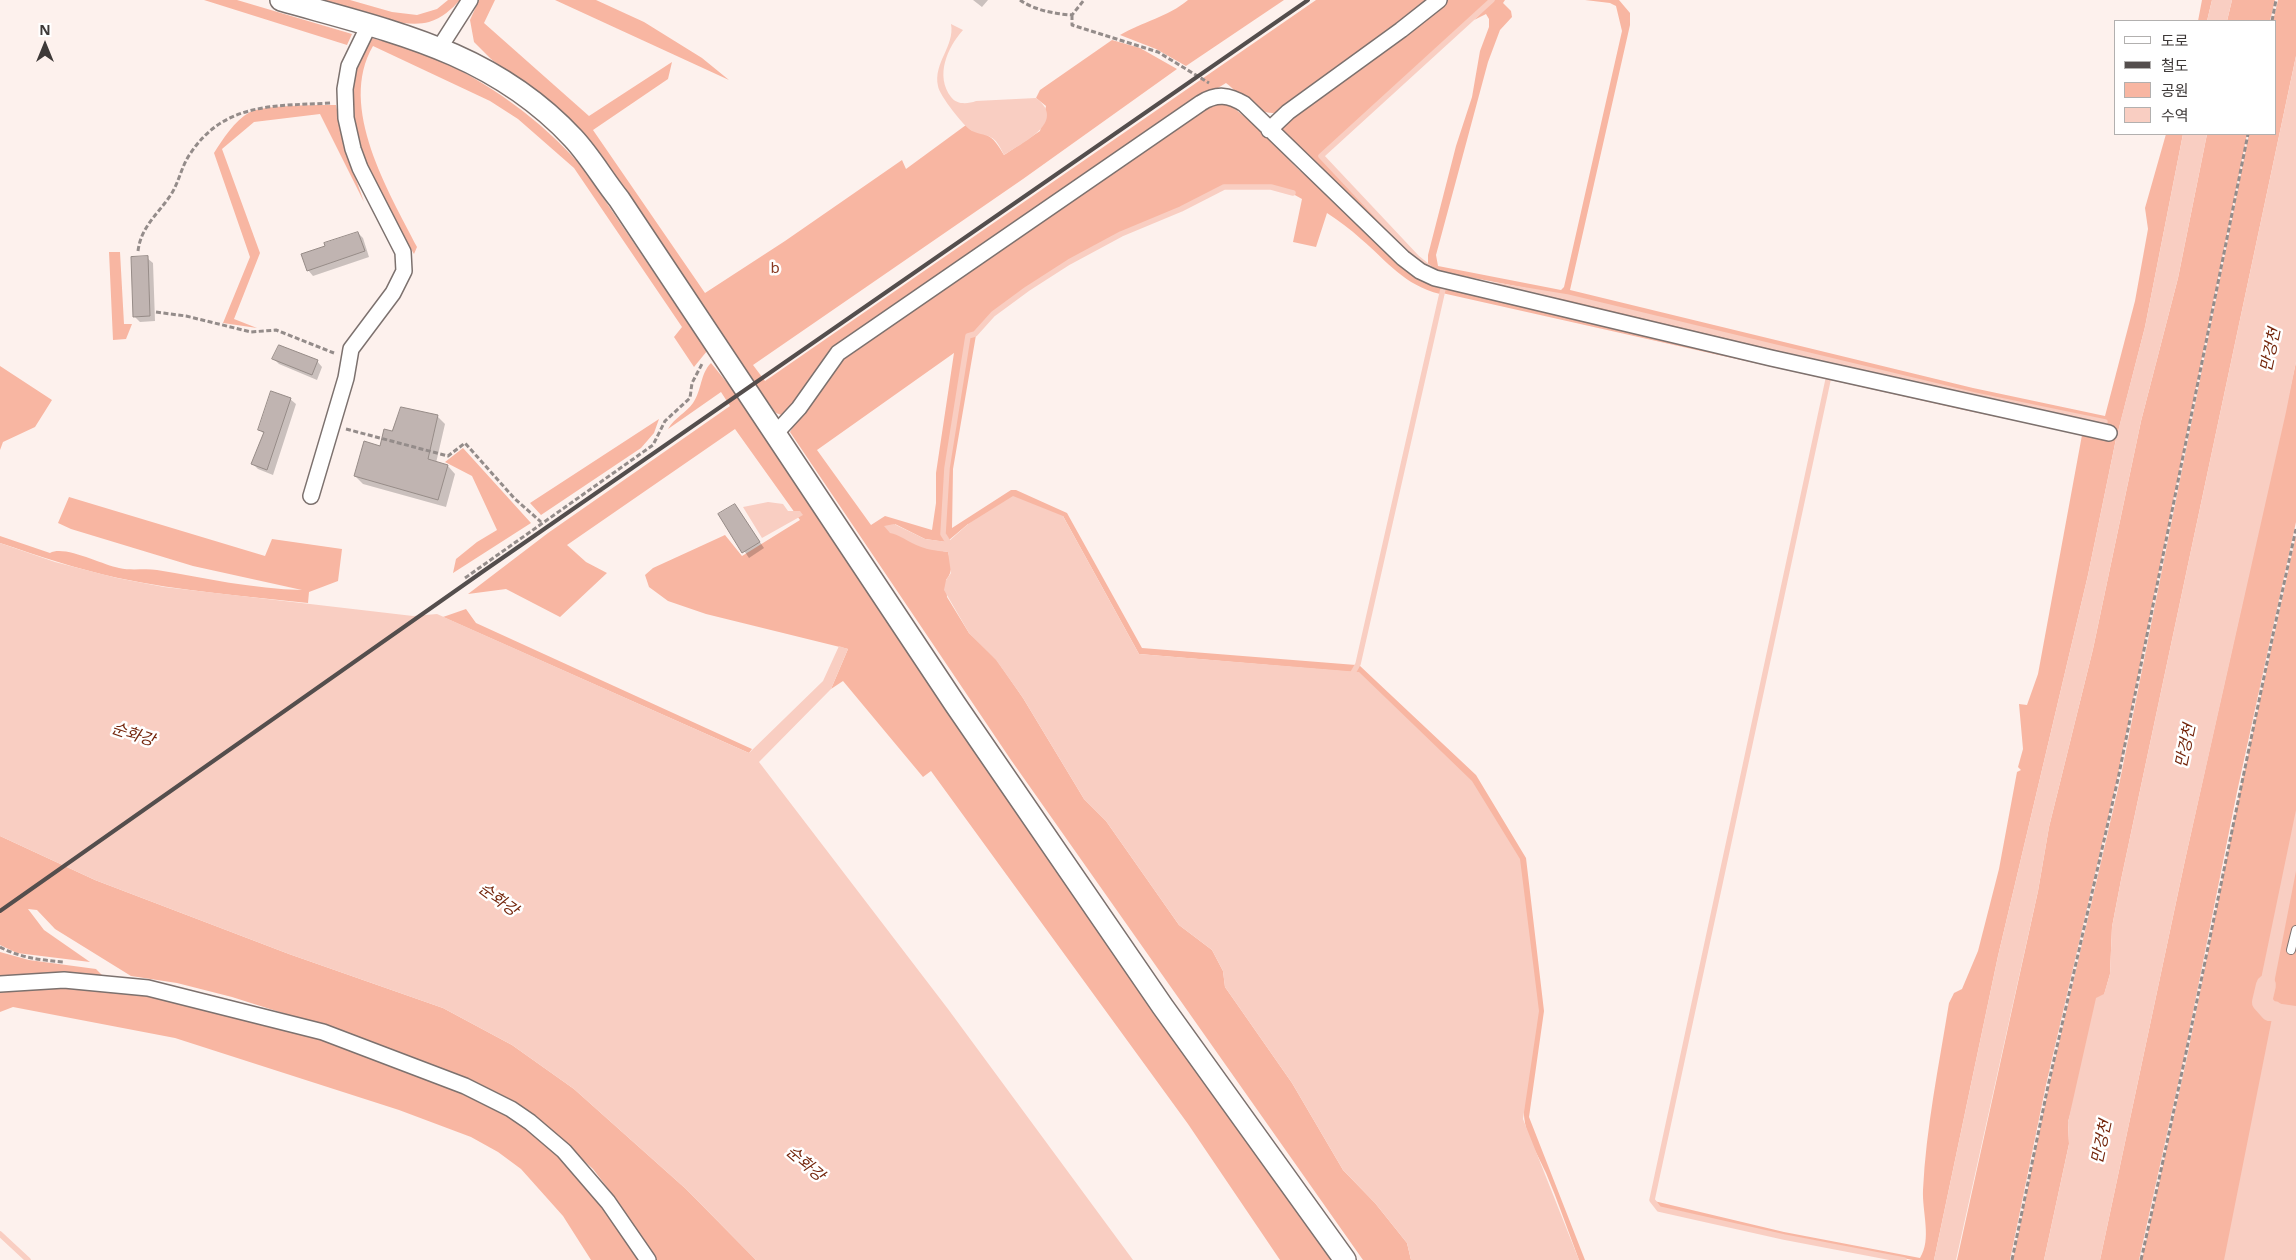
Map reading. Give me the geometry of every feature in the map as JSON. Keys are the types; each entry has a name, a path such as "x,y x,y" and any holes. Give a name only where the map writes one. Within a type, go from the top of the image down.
{"street":[{"path":"281,0 406,34 440,47 496,75 527,97 573,138 618,199 776,433 955,704 1163,1008 1345,1260"},
{"path":"440,47 470,0"},
{"path":"1270,130 1288,112 1394,36 1439,0"},
{"path":"312,496 346,378 349,358 358,339 400,281 405,261 404,252 374,198 358,162 349,133 345,102 349,66 369,25"},
{"path":"776,433 799,408 838,353 1201,103 1209,98 1231,96 1244,104 1403,258 1420,271 1435,278 1761,356 2109,433"},
{"path":"0,984 64,980 148,988 323,1032 464,1086 510,1109 530,1122 564,1151 604,1196 648,1260"}],"lane":[{"path":"2291,950 2296,930"}],"path":[{"path":"1020,0 1027,5 1059,14 1072,15"},
{"path":"1084,0 1072,15 1072,25 1158,52 1231,96"},
{"path":"2272,20 2276,0"},
{"path":"138,251 141,235 174,189 189,155 202,139 221,122 242,111 345,102"},
{"path":"2012,1260 2048,1086 2118,779 2248,135"},
{"path":"156,312 186,316 251,332 276,330 349,358"},
{"path":"466,578 541,522 653,445 664,421 690,398 692,383 704,362 717,346"},
{"path":"332,426 448,456 465,443 514,498 541,522"},
{"path":"2141,1260 2186,1057 2238,793 2296,529"}],"green space":[{"path":"204,0 237,0 352,34 347,45"},
{"path":"309,0 350,0 392,12 417,15 437,9 448,0 460,0 438,18 417,24 386,20"},
{"name":"b","path":"479,0 495,0 484,23 589,116 672,62 668,79 593,130 705,293 785,241 902,160 906,169 966,125 972,130 991,137 1004,155 1040,131 1046,106 1036,98 1040,90 1112,40 1140,48 1177,69 1023,179 753,365 765,381 1316,0 1434,0 1279,112 1265,112 1258,109 1226,83 1208,94 835,353 784,416 776,413 558,114 491,59 474,42 470,20"},
{"path":"555,0 596,0 644,22 702,58 729,80"},
{"path":"1188,0 1284,0 1186,66 1156,49 1120,35 1172,11"},
{"path":"1447,0 1491,0 1319,156 1416,259 1436,274 1567,299 1974,397 2103,424 2105,421 1975,394 1568,296 1437,271 1428,265 1428,255 1456,146 1472,97 1480,51 1489,27 1489,19 1486,14 1474,20 1494,0 1505,0 1503,3 1511,11 1512,17 1500,30 1488,62 1436,255 1438,266 1561,290 1564,287 1622,31 1616,6 1610,3 1585,0 1619,0 1630,13 1630,25 1570,290 1973,388 2105,416 2135,301 2148,229 2145,208 2166,135 2183,135 2145,327 2118,432 2066,422 1426,272 1282,132 1282,125"},
{"path":"2202,0 2212,0 2207,20 2198,20"},
{"path":"2232,0 2275,0 2270,20 2227,20"},
{"path":"2278,0 2296,0 2296,56 2121,880 2112,927 2110,974 2068,1122 2069,1144 2044,1260 2013,1260 2049,1086 2120,780 2249,135 2276,135 2276,20 2273,20"},
{"path":"369,37 421,52 471,76 512,103 550,134 567,151 583,168 707,351 694,367 674,337 682,327 574,168 518,119 490,101 373,46 363,70 361,95 364,122 371,149 381,175 417,247 414,254 376,187 357,139 352,115 351,90 356,65"},
{"path":"1206,103 1229,104 1257,127 1299,170 1336,200 1407,265 2116,439 2088,575 1998,956 1934,1260 1913,1260 1783,1235 1663,1209 1654,1201 1784,1232 1920,1258 1924,1251 1926,1225 1923,1190 1927,1143 1949,1003 1954,993 1962,989 1978,951 1999,869 2017,772 2021,770 2018,767 2023,749 2019,704 2027,705 2038,674 2082,435 1442,293 1444,289 1441,289 1440,294 1427,290 1406,279 1353,232 1327,213 1316,247 1293,242 1302,199 1293,194 1294,191 1271,186 1224,185 1181,208 1120,233 1068,261 1026,288 992,313 974,333 967,335 946,468 942,534 946,542 925,539 895,524 898,534 926,548 948,552 951,566 946,580 947,597 969,633 996,659 1023,698 1084,799 1106,821 1179,925 1212,950 1223,971 1225,987 1292,1083 1343,1170 1375,1203 1407,1243 1411,1260 1363,1260 1011,760 790,432 841,357","holes":["954,353 936,473 936,503 932,530 885,516 871,525 817,450"]},
{"path":"336,105 345,148 364,202 320,114 254,122 222,149 260,253 234,319 257,328 223,323 250,257 214,153 234,125 250,112 278,107"},
{"path":"2207,135 2247,135 2117,779 2046,1085 2010,1260 1957,1260 2038,891 2049,827 2093,649 2141,421 2178,278"},
{"path":"109,252 120,252 124,324 132,324 126,339 113,340"},
{"path":"976,335 953,469 952,528 1011,490 1016,490 1067,513 1142,648 1356,665 1352,672 1139,654 1063,516 968,524 949,540 945,534 948,468 969,337"},
{"path":"2296,362 2296,522 2237,792 2184,1057 2139,1260 2100,1260 2185,860"},
{"path":"711,363 733,390 880,605 1337,1260 1280,1260 1188,1124 931,771 923,777 843,681 831,689 848,649 706,614 668,601 649,587 645,575 653,568 725,535 742,556 800,520 735,429 567,545 586,562 607,573 560,617 506,589 468,594 548,533 730,406 721,392 668,429 693,403 707,367"},
{"path":"0,366 52,400 35,427 3,442 0,450"},
{"path":"659,419 654,433 641,448 541,515 530,503"},
{"path":"463,448 531,523 453,573 456,559 477,542 497,530 472,476 445,462"},
{"path":"69,497 265,556 272,539 342,549 338,581 309,592 308,603 236,595 118,578 0,543 0,536 50,553 57,551 74,553 119,568 157,570 247,585 302,590 193,566 71,529 58,523"},
{"path":"2296,535 2296,1260 2142,1260 2187,1057 2240,793"},
{"path":"466,609 476,623 752,749 749,753 443,617"},
{"path":"1359,665 1476,775 1526,858 1544,1011 1529,1117 1585,1260 1579,1260 1546,1173 1530,1140 1525,1123 1524,1104 1355,672"},
{"path":"0,836 95,880 289,954 443,1008 512,1045 574,1089 686,1189 756,1260 655,1260 616,1199 593,1169 570,1148 446,1072 368,1040 232,997 177,983 131,976 55,929 37,910 28,909 44,930 90,962 17,953 0,945"},
{"path":"0,952 29,960 96,969 106,979 0,977"},
{"path":"21,987 115,988 316,1036 445,1083 517,1120 557,1152 610,1211 642,1260 591,1260 563,1216 521,1169 498,1152 471,1137 399,1110 175,1038 13,1007 0,1012 0,989"}],"water":[{"path":"2212,0 2232,0 2227,20 2207,20"},
{"path":"951,24 963,30 952,45 945,62 944,80 946,89 953,100 959,103 966,103 1036,98 1045,107 1047,115 1045,123 1039,131 1004,155 991,137 972,131 964,124 939,90 938,70 950,40"},
{"name":"만겅천","path":"2296,56 2296,362 2286,412 2185,860 2100,1260 2044,1260 2069,1144 2068,1122 2096,998 2104,994 2110,974 2112,927 2121,880"},
{"path":"2183,135 2207,135 2178,278 2141,421 2093,649 2049,827 2038,891 1956,1260 1934,1260 1998,956 2088,575 2116,439 2145,327"},
{"path":"1013,496 1063,516 1139,654 1359,672 1472,781 1520,859 1539,1011 1523,1119 1579,1260 1411,1260 1407,1243 1375,1203 1343,1170 1292,1083 1225,987 1223,971 1212,950 1179,925 1106,821 1084,799 1023,698 996,660 969,633 944,590 946,580 951,573 948,552 916,545 890,533 884,526 894,524 925,539 948,542 968,524"},
{"path":"768,502 783,504 788,511 800,511 803,515 762,538 743,507"},
{"name":"순화강","path":"0,543 55,562 117,578 164,587 413,616 437,614 749,753 823,681 839,646 848,649 831,689 759,762 948,1009 1133,1260 756,1260 686,1189 574,1089 512,1045 443,1008 289,954 95,880 0,836"},
{"path":"2296,810 2296,871 2268,1014 2259,1010 2256,1003"},
{"path":"2275,1003 2296,1006 2296,1260 2224,1260"}],"building":[{"path":"358,232 365,251 307,271 301,254 325,246 324,243"},
{"path":"148,256 150,316 133,317 131,257"},
{"path":"279,345 318,360 312,375 272,359"},
{"path":"271,391 291,398 267,470 251,464 264,432 258,430"},
{"path":"401,407 438,415 428,459 448,465 438,500 354,476 364,441 380,446 384,429 392,431"},
{"path":"735,504 760,542 742,553 718,514"}],"waterway":[{"path":"1432,270 1417,258 1321,156 1492,0"},
{"path":"948,542 943,534 947,468 968,336 975,334 993,314 1027,289 1069,262 1121,234 1181,209 1224,187 1271,187 1293,193"},
{"path":"1494,285 1567,297 1974,395 2105,422"},
{"path":"1350,678 1358,664 1443,289"},
{"path":"1828,380 1652,1200 1659,1209 1784,1237 1904,1260"},
{"path":"2266,985 2262,1002 2270,1011 2274,1011"},
{"path":"0,1234 28,1260"}],"railway":[{"path":"0,911 485,570 1308,0"}]}
